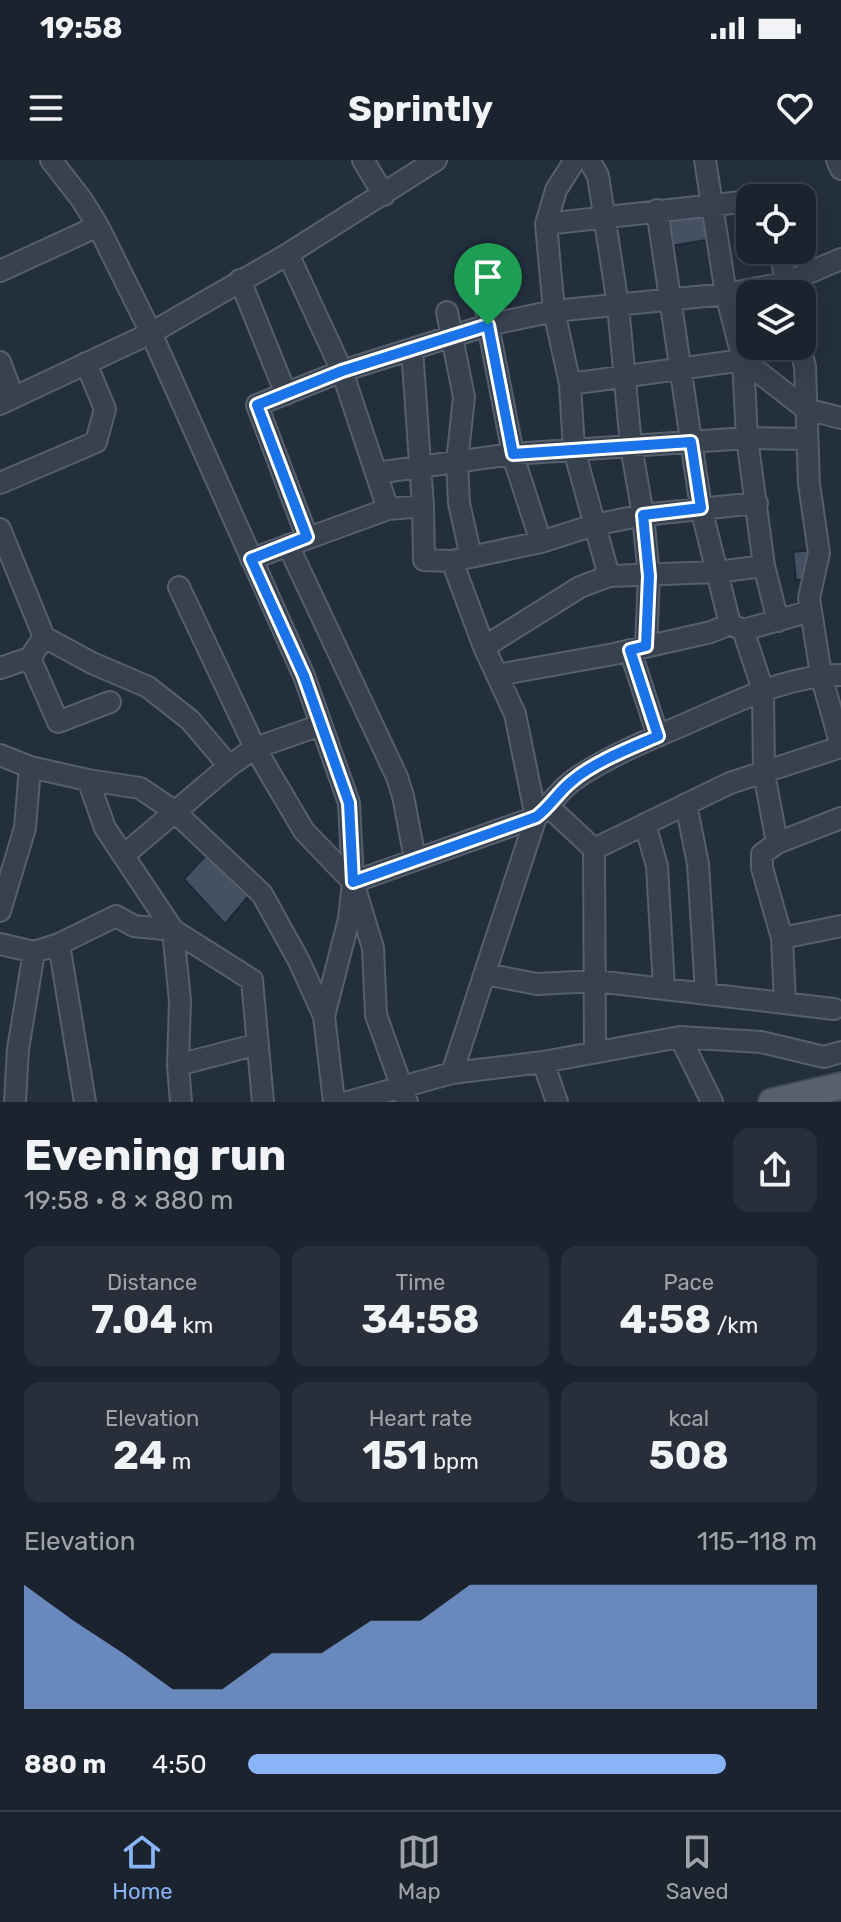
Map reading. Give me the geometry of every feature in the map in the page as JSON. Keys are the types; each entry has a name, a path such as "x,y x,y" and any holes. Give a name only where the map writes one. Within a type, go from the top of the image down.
{"main road":[{"path":"772,1102 821,1093"}],"street":[{"path":"51,160 98,226 151,333 304,676 349,803 353,882 349,919 324,1016"},
{"path":"363,160 384,195"},
{"path":"0,362 7,401 151,333 288,254 436,160"},
{"path":"575,160 556,190 546,224 554,311 570,384 574,450 609,576"},
{"path":"589,160 598,176 618,305 631,446 643,515 649,576 638,648 658,736"},
{"path":"705,160 726,294 736,333"},
{"path":"837,160 841,169"},
{"path":"546,224 736,202"},
{"path":"657,210 683,369 701,508 717,572 763,690 764,773 777,843"},
{"path":"0,271 98,226"},
{"path":"288,254 342,371 388,509"},
{"path":"802,280 841,259"},
{"path":"240,280 286,394"},
{"path":"483,281 488,325 513,454 541,542"},
{"path":"307,537 257,405 342,371 488,325 554,311 736,293"},
{"path":"447,312 464,397 457,462 462,559 484,647 515,714 542,812 594,849"},
{"path":"412,349 424,560 462,559 643,515 757,503"},
{"path":"570,384 743,360 806,409 841,418"},
{"path":"743,360 747,438 764,566 778,621"},
{"path":"594,849 730,783 841,746 831,675 809,598 819,553 805,439 803,360"},
{"path":"0,483 96,442 105,409 86,363"},
{"path":"376,473 513,454 747,438 805,439"},
{"path":"251,559 388,509 423,506"},
{"path":"0,529 44,637 92,663 148,687 190,720 229,766"},
{"path":"288,545 397,777 415,859"},
{"path":"484,647 580,587 609,576 717,572 764,566"},
{"path":"179,587 255,748 304,831 353,882 373,948 376,1015 404,1094"},
{"path":"497,675 778,621 811,611"},
{"path":"0,668 30,658 44,637"},
{"path":"30,658 58,722 110,702"},
{"path":"452,1073 542,812 572,781 625,750 763,690 831,675"},
{"path":"124,855 229,766 255,748 321,725"},
{"path":"0,755 30,767 140,788 174,811 262,894 299,961 324,1016 334,1102"},
{"path":"0,911 25,828 30,767"},
{"path":"88,780 105,828 173,930 252,980 263,1102"},
{"path":"686,804 698,864 706,992"},
{"path":"353,882 542,812"},
{"path":"785,1003 782,938 762,868 762,854 777,843 841,818"},
{"path":"645,824 657,866 664,988"},
{"path":"594,849 595,1052"},
{"path":"0,944 34,952 59,944 116,916 134,926 173,930"},
{"path":"782,938 841,926"},
{"path":"173,930 180,1001 178,1065 181,1102"},
{"path":"59,944 85,1102"},
{"path":"15,1102 18,1049 34,952"},
{"path":"485,974 537,984 596,981 834,1009"},
{"path":"348,1102 404,1094 452,1073 543,1062 680,1037 761,1042 832,1054 821,1093"},
{"path":"680,1037 712,1102"},
{"path":"178,1065 258,1044"},
{"path":"543,1062 557,1102"}],"building":[{"path":"707,210 712,239 671,246 665,217"},
{"path":"813,550 809,579 796,580 793,552"},
{"path":"207,854 251,893 225,924 184,879"}],"route":[{"path":"488,325 513,454 691,442 701,508 643,515 649,576 646,646 630,650 658,736 625,750 572,781 536,817 353,882 349,803 304,676 251,559 307,537 257,405 342,371 488,325"}]}
